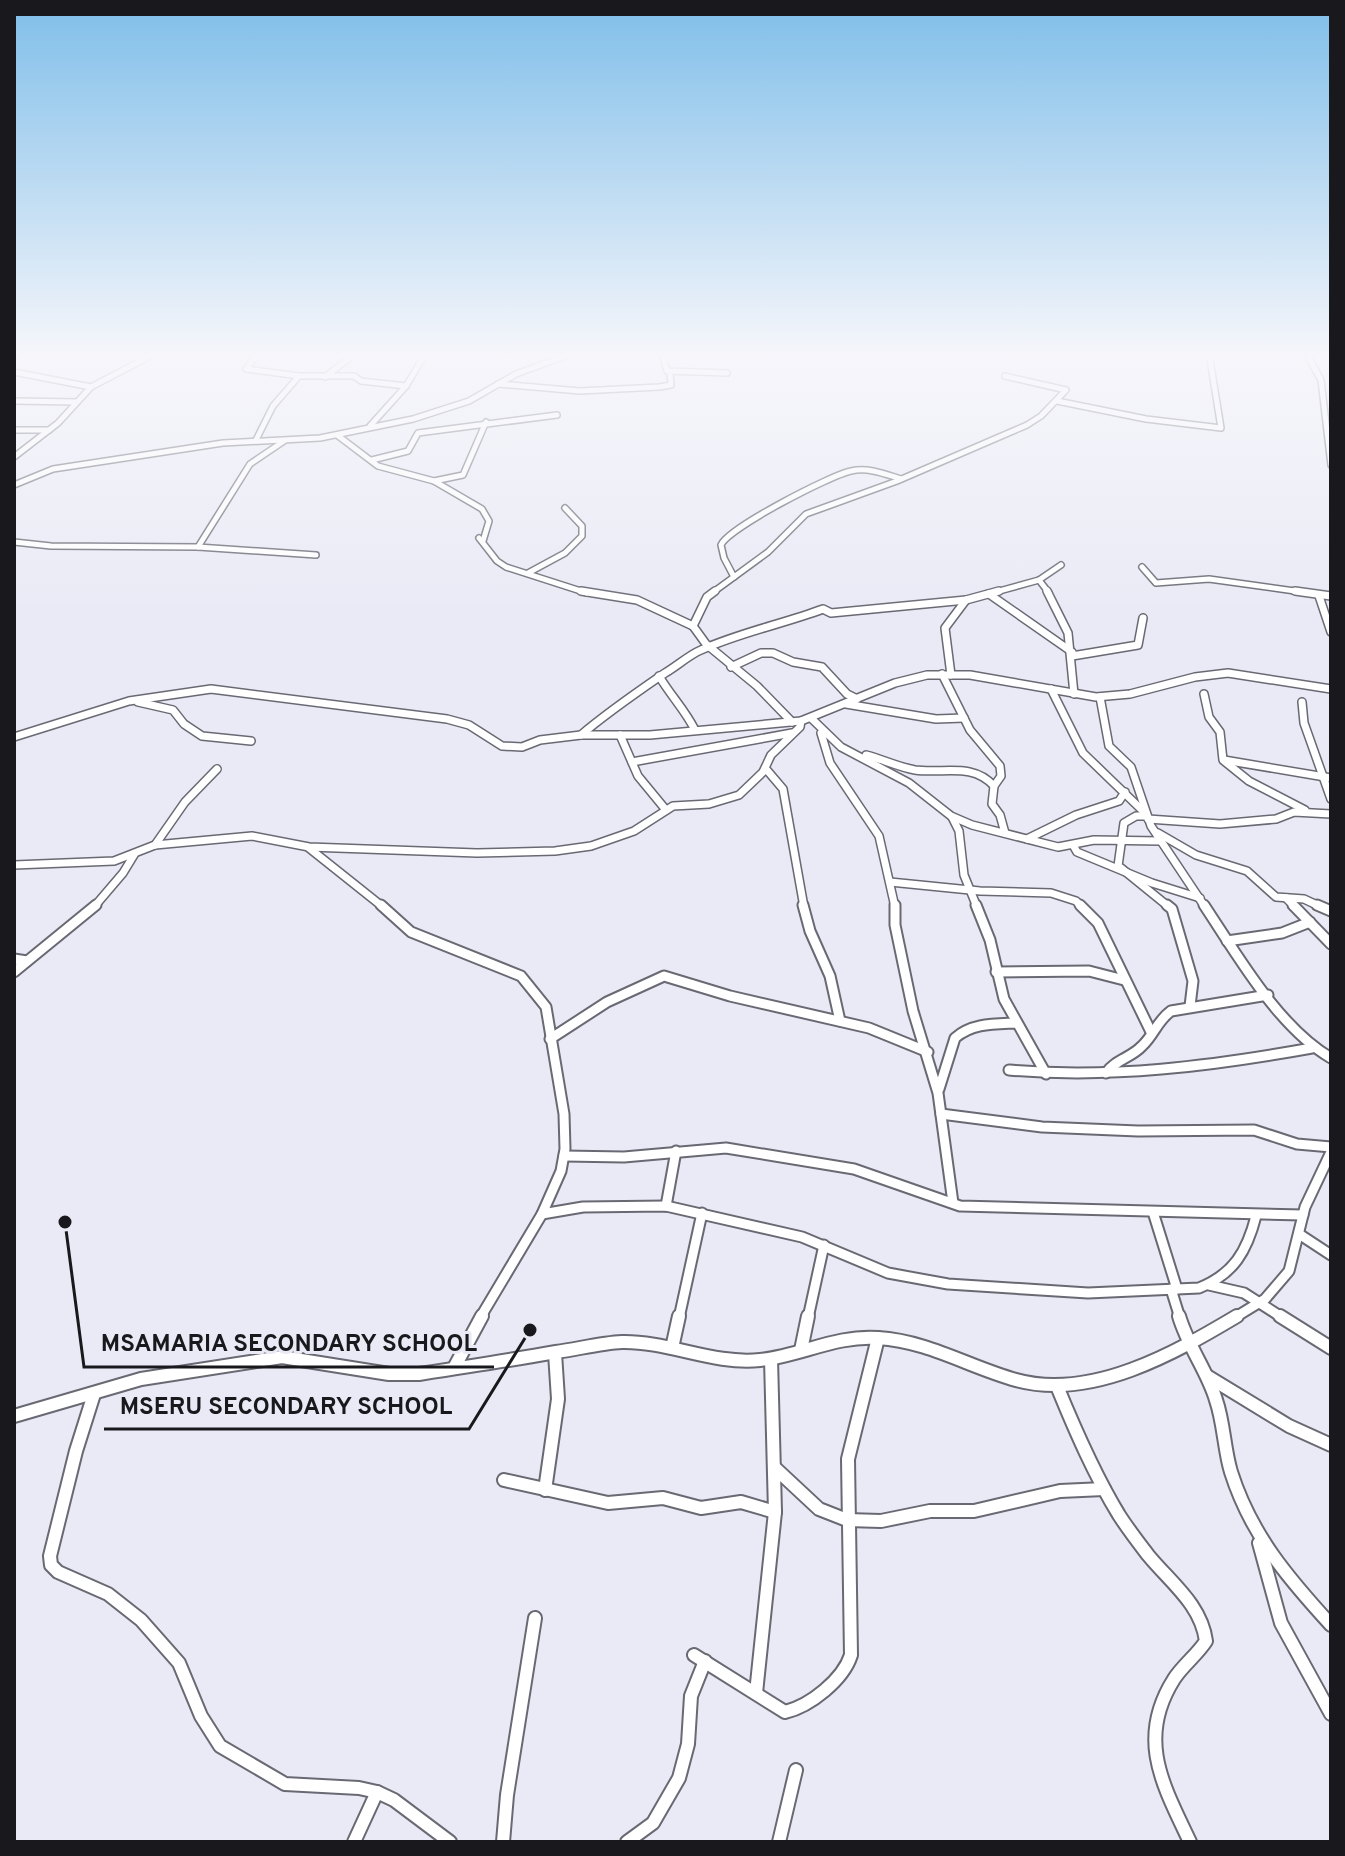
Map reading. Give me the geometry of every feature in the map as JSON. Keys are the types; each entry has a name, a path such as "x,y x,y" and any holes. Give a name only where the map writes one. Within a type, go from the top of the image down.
{"street":[{"path":"14,457 37,440"},
{"path":"14,485 66,467 256,440 296,440"},
{"path":"343,440 381,468 434,481 486,512 489,521 481,539 497,561 587,593 637,600 693,626 708,646 759,688 771,704 797,722"},
{"path":"372,460 408,451 414,440"},
{"path":"434,481 463,475 478,440"},
{"path":"693,626 707,597 783,539 806,514 901,480 992,440"},
{"path":"1328,440 1331,465"},
{"path":"198,547 250,464 284,441"},
{"path":"734,577 720,552 720,546 732,530 851,471 874,471 901,480"},
{"path":"528,573 565,553 582,536 582,526 565,508"},
{"path":"14,542 51,546 198,547 316,555"},
{"path":"581,735 659,676 708,646 737,638 758,627 797,619 823,609 831,613 966,600 1039,580 1061,565"},
{"path":"1142,567 1156,583 1209,579 1331,596"},
{"path":"1039,580 1062,611 1072,637 1074,694"},
{"path":"989,594 1072,654 1138,645 1143,618"},
{"path":"1319,596 1331,631"},
{"path":"966,600 945,628 946,674 970,730 1000,766 1001,776 994,786 992,804 1000,815 1005,833"},
{"path":"731,667 761,653 773,653 793,662 822,667 847,694 857,699"},
{"path":"14,737 129,701 189,691 226,689 447,719 469,725 505,746 522,747 540,740 581,735 797,722 812,719 911,678 946,674 1100,697 1145,691 1227,672 1331,689"},
{"path":"659,676 675,703 686,711 695,730"},
{"path":"1051,689 1075,741 1095,766 1147,816"},
{"path":"1204,694 1209,717 1220,732 1223,760 1249,781 1309,812"},
{"path":"1100,697 1109,746 1131,767 1147,816 1161,841 1227,941 1268,995 1312,1048 1331,1058"},
{"path":"129,701 173,710 184,724 202,736 251,741"},
{"path":"1302,702 1304,723 1328,777 1331,799"},
{"path":"845,704 936,719 964,718"},
{"path":"812,719 821,733 830,763 879,836 896,909 895,925 913,1011 938,1093 953,1203"},
{"path":"14,865 84,864 134,855 155,845 252,836 309,847 497,854 591,846 634,831 678,804 705,805 734,798 766,769 771,755 794,733 797,722"},
{"path":"632,762 666,753 794,733"},
{"path":"821,733 838,747 854,753 913,769 977,773 994,786"},
{"path":"620,735 649,792 666,810"},
{"path":"854,753 916,787 952,816 1049,846 1094,840 1123,844 1161,841"},
{"path":"1223,760 1328,777"},
{"path":"155,845 185,802 217,769"},
{"path":"766,769 783,789 801,895 810,931 830,976 840,1021"},
{"path":"1027,839 1076,815 1119,801 1125,792"},
{"path":"1120,867 1124,823 1136,816 1220,824 1276,819 1294,812 1331,814"},
{"path":"952,816 959,831 959,853 990,940 1004,999 1046,1074"},
{"path":"1154,830 1196,855 1243,869 1274,896 1304,899 1331,911"},
{"path":"1073,845 1077,852 1120,867 1152,883 1201,899"},
{"path":"309,847 411,932 521,976 546,1007 564,1114 564,1156 555,1188 542,1214 454,1368"},
{"path":"14,972 52,945 97,905 134,855"},
{"path":"1120,867 1172,909 1193,981 1190,1006"},
{"path":"890,882 970,890 1051,893 1076,901 1098,923 1151,1032"},
{"path":"1286,898 1331,944"},
{"path":"1227,941 1282,933 1310,922"},
{"path":"14,959 27,961"},
{"path":"996,972 1089,971 1124,980"},
{"path":"550,1039 607,1002 664,976 730,996 869,1028 928,1052"},
{"path":"1106,1073 1113,1063 1142,1047 1166,1014 1190,1006 1216,1006 1268,995"},
{"path":"938,1093 955,1038 961,1031 983,1025 1016,1023"},
{"path":"1009,1070 1046,1074 1204,1067 1312,1048"},
{"path":"14,1416 141,1379 284,1357 389,1374 419,1374 623,1342 734,1360 771,1359 833,1341 878,1338 944,1351 1007,1377 1057,1386 1090,1381 1134,1368 1241,1316 1261,1302 1289,1271 1303,1215 1331,1149 1297,1144 1254,1130 1138,1131 1042,1127 941,1114"},
{"path":"564,1156 624,1157 726,1148 814,1161 879,1177 953,1203 1005,1211 1303,1215"},
{"path":"666,1206 676,1151"},
{"path":"542,1214 583,1207 666,1206 824,1245 867,1267 914,1279 1088,1293 1174,1289 1216,1282 1245,1253 1256,1216"},
{"path":"1153,1212 1187,1343 1217,1401 1231,1472 1254,1527 1281,1623 1331,1714"},
{"path":"672,1348 702,1213"},
{"path":"1299,1234 1331,1255"},
{"path":"801,1350 824,1245"},
{"path":"1207,1285 1237,1290 1261,1302 1331,1348"},
{"path":"627,1842 653,1823 679,1778 688,1744 691,1696 699,1658 782,1711 798,1709 847,1667 852,1637 847,1520 850,1446 860,1421 878,1338"},
{"path":"545,1490 558,1399 555,1353"},
{"path":"756,1693 775,1512 771,1359"},
{"path":"1206,1376 1289,1426 1331,1445"},
{"path":"1057,1386 1104,1489 1139,1544 1195,1608 1206,1632 1200,1651 1176,1676 1161,1701 1155,1731 1160,1784 1190,1842"},
{"path":"94,1394 76,1451 50,1556 51,1565 58,1572 108,1594 132,1610 179,1663 201,1716 220,1746 285,1784 359,1788 377,1792 394,1800 450,1842"},
{"path":"775,1468 819,1509 847,1520 890,1520 930,1511 974,1511 1060,1491 1104,1489"},
{"path":"504,1480 608,1503 663,1498 701,1508 741,1502 775,1512"},
{"path":"1254,1527 1282,1572 1331,1625"},
{"path":"503,1842 507,1795 535,1618"},
{"path":"779,1842 796,1770"},
{"path":"354,1842 377,1792"}],"place":[{"name":"MSAMARIA SECONDARY SCHOOL","path":"65,1222"},
{"name":"MSERU SECONDARY SCHOOL","path":"530,1330"}]}
